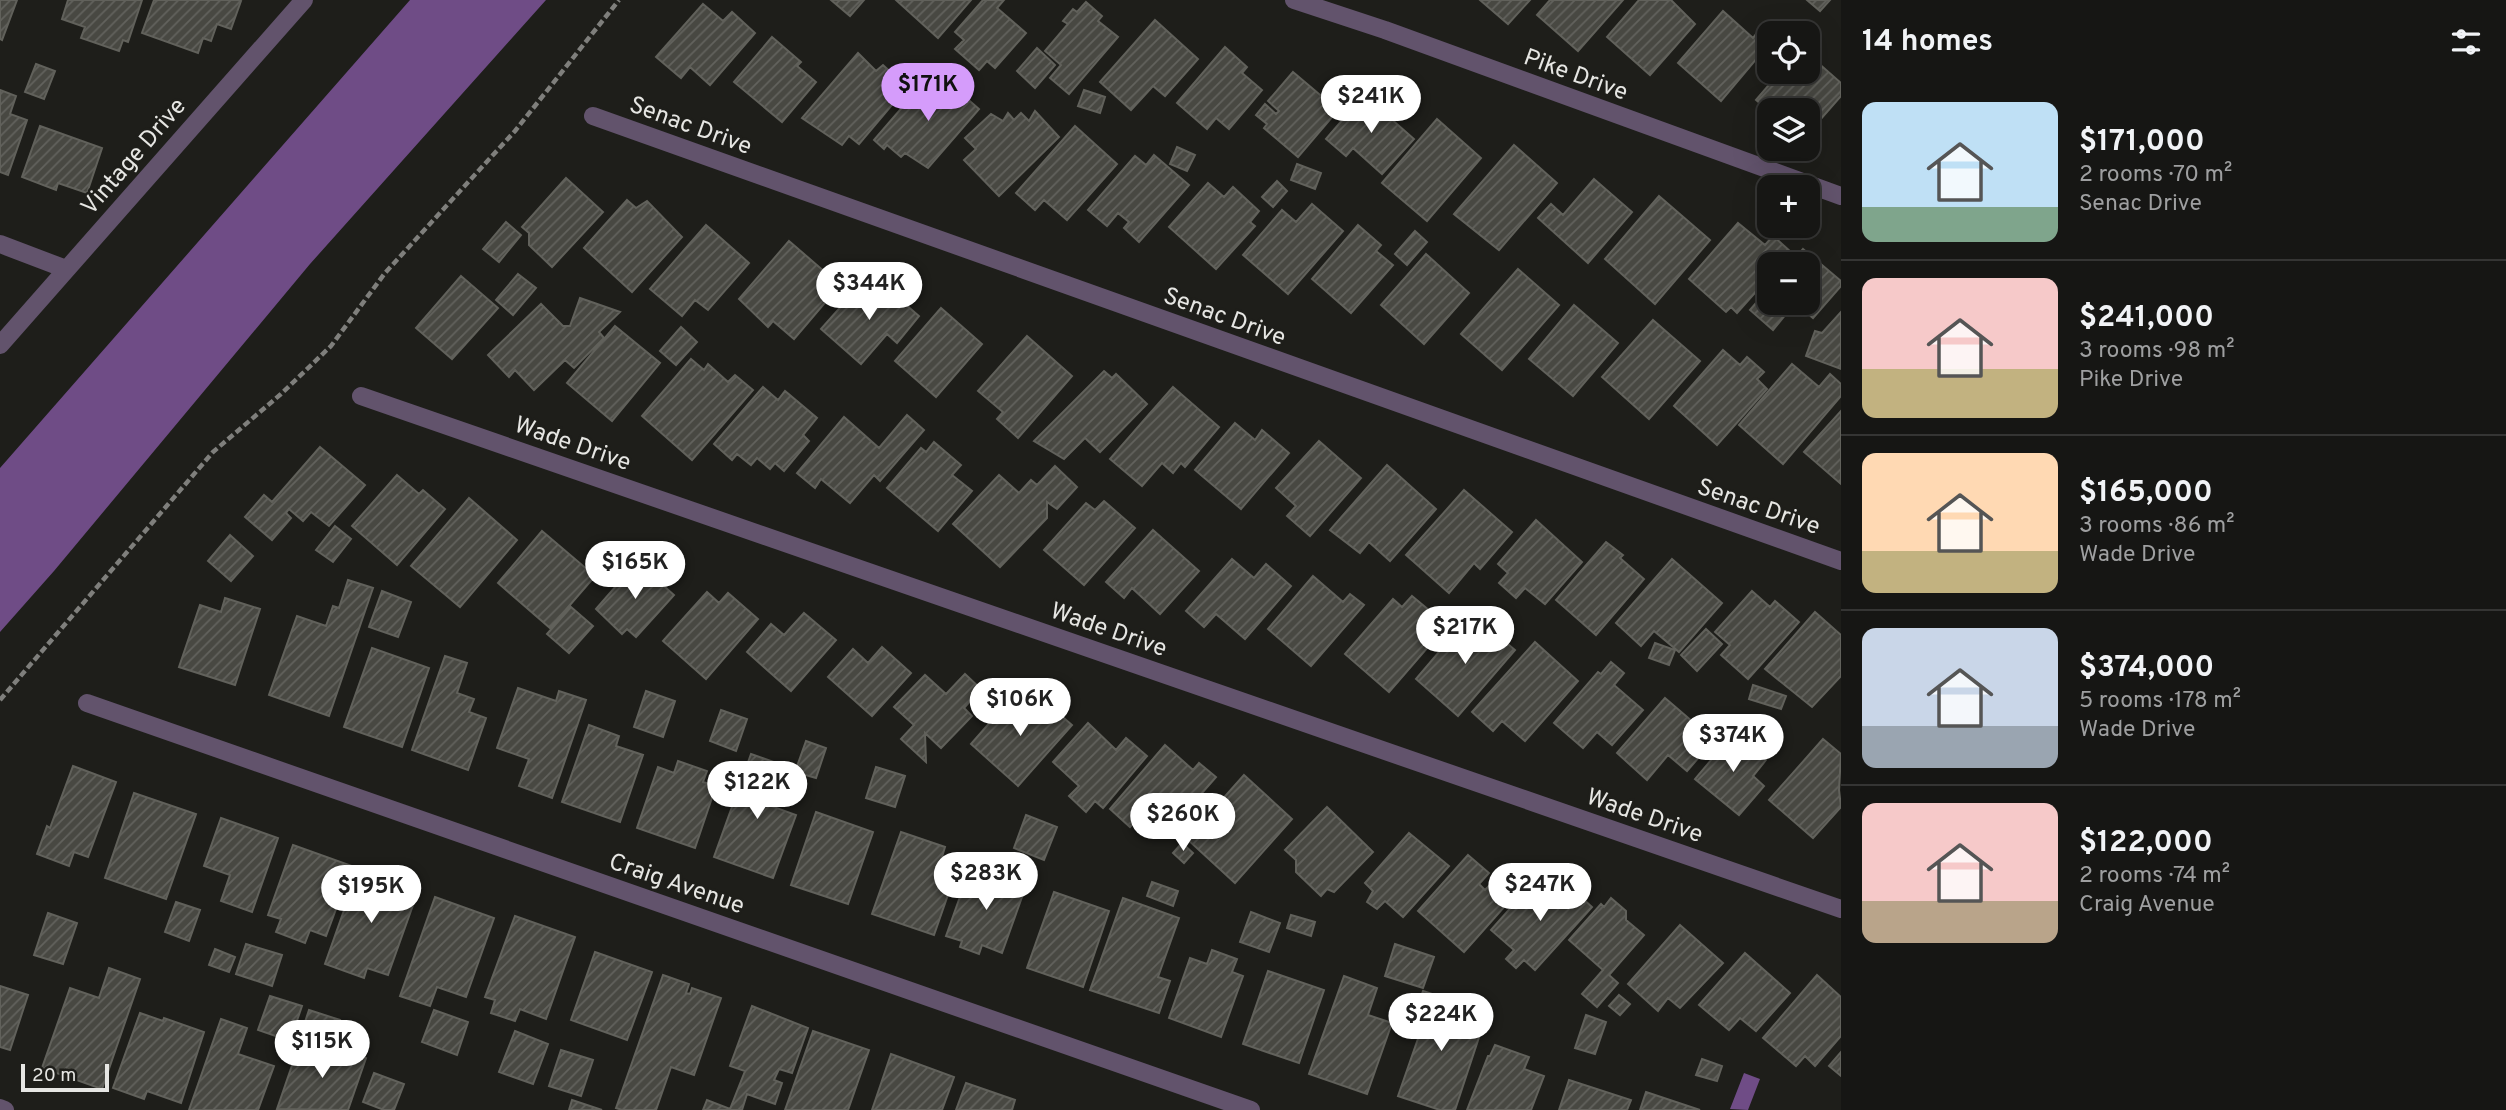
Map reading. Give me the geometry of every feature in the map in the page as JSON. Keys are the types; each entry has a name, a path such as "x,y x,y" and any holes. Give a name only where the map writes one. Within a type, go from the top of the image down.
{"street":[{"name":"Vintage Drive","path":"0,345 304,0"},
{"name":"Pike Drive","path":"1294,0 1385,30 1841,196"},
{"name":"Senac Drive","path":"593,116 1841,561"},
{"path":"0,244 66,269"},
{"name":"Wade Drive","path":"361,396 1841,909"},
{"name":"Craig Avenue","path":"87,703 1251,1110"}],"path":[{"path":"0,700 213,452 281,394 331,346 385,273 515,131 619,0"}],"shaded area":[{"path":"410,0 546,0 310,264 0,632 0,468"},
{"path":"1744,1073 1760,1079 1748,1110 1730,1109"}],"building":[{"path":"0,0 17,0 2,40 0,39"},
{"path":"68,0 142,0 128,42 123,40 119,51 81,38 85,27 62,19"},
{"path":"154,0 241,1 231,29 217,24 211,41 203,38 198,53 142,33"},
{"path":"831,0 864,0 850,16"},
{"path":"896,0 971,0 938,38"},
{"path":"983,0 1004,0 997,8 1026,33 995,68 987,61 979,70 955,49 964,40 955,32"},
{"path":"1480,0 1530,0 1508,24"},
{"path":"1550,0 1623,0 1578,51 1537,15"},
{"path":"1639,0 1671,0 1695,24 1650,75 1607,37"},
{"path":"1807,0 1830,0 1820,11"},
{"path":"1086,2 1102,16 1098,21 1118,37 1069,94 1050,78 1061,65 1045,51 1068,24 1063,21 1073,9 1077,12"},
{"path":"703,4 723,21 732,12 755,33 710,85 690,67 681,78 656,57"},
{"path":"1723,11 1753,38 1757,33 1757,58 1721,101 1678,63"},
{"path":"1155,20 1198,59 1165,96 1153,86 1131,110 1100,82"},
{"path":"772,37 801,62 797,66 816,82 782,122 734,82"},
{"path":"1225,47 1247,67 1242,73 1262,90 1229,129 1216,118 1207,129 1177,103"},
{"path":"1037,48 1055,65 1035,88 1017,71"},
{"path":"858,53 876,71 883,65 907,87 859,144 849,136 842,145 802,118"},
{"path":"36,64 55,71 44,99 25,92"},
{"path":"1820,65 1841,83 1841,96 1820,120 1820,98 1758,98 1770,84 1820,84"},
{"path":"1293,72 1338,110 1298,157 1264,128 1267,124 1256,115 1265,104 1276,114 1279,111 1268,101"},
{"path":"946,80 979,109 928,168 905,153 901,157 887,145 884,149 874,140 925,81 936,91"},
{"path":"0,90 16,96 10,114 27,120 8,175 0,172"},
{"path":"1084,90 1105,97 1100,113 1078,106"},
{"path":"1364,95 1414,139 1382,174 1353,148 1346,156 1326,139"},
{"path":"1035,111 1059,137 999,196 964,160 976,149 965,138 991,114 1003,121 1008,113 1014,120 1021,113 1029,121"},
{"path":"1437,119 1481,158 1427,221 1382,183"},
{"path":"40,126 102,148 87,193 58,183 56,190 22,177"},
{"path":"1075,126 1117,164 1067,220 1044,200 1035,210 1016,193"},
{"path":"1514,145 1557,183 1499,250 1454,214"},
{"path":"1177,147 1195,155 1187,171 1170,164"},
{"path":"1154,155 1189,185 1139,242 1124,228 1129,222 1118,213 1107,226 1088,210 1135,156 1146,165"},
{"path":"1297,164 1321,173 1315,189 1291,180"},
{"path":"566,178 603,212 552,267 529,245 529,233 522,227"},
{"path":"1594,179 1632,212 1588,263 1538,218 1551,204 1563,215"},
{"path":"1277,181 1287,191 1273,207 1262,197"},
{"path":"1208,183 1224,197 1233,187 1259,211 1250,222 1255,226 1216,269 1169,227"},
{"path":"1659,196 1710,240 1655,304 1605,259"},
{"path":"627,200 636,208 647,201 682,237 632,292 584,248"},
{"path":"1312,204 1343,231 1288,294 1243,255 1282,210 1296,222"},
{"path":"506,222 521,235 499,262 483,249"},
{"path":"1738,223 1765,245 1771,238 1775,238 1791,252 1757,252 1757,290 1737,313 1731,307 1726,312 1689,279"},
{"path":"706,225 749,263 708,310 695,300 682,316 650,289"},
{"path":"1358,225 1381,245 1376,251 1393,265 1351,313 1312,279"},
{"path":"1415,231 1427,242 1407,265 1395,254"},
{"path":"789,241 840,285 794,339 773,321 768,327 739,299"},
{"path":"1426,254 1469,293 1424,344 1381,305"},
{"path":"1820,263 1841,281 1841,286 1820,310"},
{"path":"1518,269 1559,305 1502,370 1461,334"},
{"path":"518,274 536,288 513,315 496,300"},
{"path":"461,276 498,308 452,359 416,328"},
{"path":"862,283 882,300 890,291 919,316 897,343 887,334 861,364 821,329"},
{"path":"580,298 620,312 599,332 604,338 574,368 565,360 534,390 515,370 509,377 488,355 541,304 563,326 570,326"},
{"path":"1757,302 1757,315 1785,315 1773,330 1750,310"},
{"path":"1574,305 1618,343 1573,396 1529,359"},
{"path":"941,308 982,344 936,397 895,361"},
{"path":"1841,312 1841,369 1806,356 1815,331 1822,333"},
{"path":"1653,320 1700,361 1649,419 1602,377"},
{"path":"615,326 660,363 612,421 567,383"},
{"path":"681,327 697,342 676,365 660,351"},
{"path":"1027,336 1072,376 1018,438 997,419 1003,412 978,391"},
{"path":"1723,350 1740,365 1747,357 1764,372 1757,379 1767,389 1717,445 1674,406"},
{"path":"691,359 704,370 708,364 728,382 735,375 753,390 692,460 642,416"},
{"path":"1792,364 1819,387 1830,374 1841,384 1841,396 1783,464 1739,425"},
{"path":"1104,371 1112,378 1116,374 1147,404 1100,452 1085,438 1064,459 1034,441"},
{"path":"763,387 778,400 785,391 817,418 803,435 809,441 784,471 775,463 770,469 757,458 751,465 737,454 732,460 714,444"},
{"path":"1173,387 1219,427 1185,467 1181,463 1173,473 1162,463 1142,486 1110,459"},
{"path":"1841,411 1841,484 1804,452"},
{"path":"907,415 924,430 880,481 874,475 850,503 821,479 815,488 797,473 844,417 879,448"},
{"path":"1235,423 1255,440 1262,430 1289,453 1241,509 1195,470"},
{"path":"1319,441 1361,478 1310,536 1287,516 1296,506 1276,488"},
{"path":"934,442 961,465 952,475 972,491 938,531 887,488 921,448 926,452"},
{"path":"320,447 365,485 329,526 311,512 303,521 289,509 286,513 291,518 272,540 245,517 264,495 272,502"},
{"path":"1387,465 1436,509 1390,561 1369,542 1360,553 1330,530"},
{"path":"1055,466 1077,487 1057,509 1047,502 1047,518 1000,567 953,524 999,475 1019,493 1031,480 1037,485"},
{"path":"397,475 419,494 423,490 445,509 397,565 352,526"},
{"path":"1464,490 1512,532 1480,569 1474,563 1449,593 1406,555"},
{"path":"469,498 517,540 460,607 411,566"},
{"path":"1104,501 1135,528 1084,585 1044,550 1086,503 1095,510"},
{"path":"1536,520 1582,562 1545,604 1525,588 1516,598 1499,583 1508,573 1498,564"},
{"path":"335,526 351,539 333,562 316,550"},
{"path":"1153,530 1199,571 1160,614 1132,588 1124,598 1106,582"},
{"path":"542,531 595,576 550,628 498,583"},
{"path":"230,535 253,556 231,581 208,561"},
{"path":"1606,542 1623,555 1620,558 1644,579 1596,635 1556,600"},
{"path":"1232,559 1254,578 1266,564 1291,586 1245,639 1216,614 1204,627 1186,611"},
{"path":"1672,559 1722,603 1679,652 1654,631 1641,646 1616,623"},
{"path":"637,562 674,595 636,637 627,629 622,634 596,609"},
{"path":"1313,576 1343,602 1350,594 1364,605 1311,666 1268,629"},
{"path":"348,580 373,588 329,716 269,695 297,616 326,626 333,606 339,608"},
{"path":"382,591 411,602 398,637 369,627"},
{"path":"1752,591 1770,607 1775,601 1799,622 1748,679 1721,655 1730,645 1715,632"},
{"path":"707,592 719,603 728,593 758,619 706,679 663,641"},
{"path":"1412,596 1447,625 1389,692 1345,654 1393,599 1402,607"},
{"path":"225,598 260,609 235,685 179,667 200,605 221,612"},
{"path":"571,607 593,626 569,653 547,634"},
{"path":"1815,612 1841,635 1841,676 1812,707 1765,669"},
{"path":"804,613 836,640 791,691 747,652 771,624 784,635"},
{"path":"1481,621 1515,650 1458,716 1416,679 1462,625 1471,633"},
{"path":"1706,629 1722,644 1697,671 1681,655"},
{"path":"1535,642 1578,681 1525,741 1502,721 1493,731 1472,712"},
{"path":"1655,643 1675,650 1669,665 1649,658"},
{"path":"882,647 911,673 872,716 828,677 853,649 868,663"},
{"path":"372,648 429,668 402,747 344,727"},
{"path":"445,656 467,663 457,693 474,699 469,712 486,718 468,770 412,750"},
{"path":"1611,662 1624,673 1614,685 1643,710 1612,745 1597,732 1583,748 1554,723 1598,672 1601,674"},
{"path":"965,674 981,689 964,708 972,716 941,748 925,733 926,762 901,739 914,725 894,707 925,675 946,694"},
{"path":"1753,685 1786,696 1781,709 1749,699"},
{"path":"518,688 556,701 559,691 586,700 552,798 519,786 529,759 497,748"},
{"path":"646,691 675,701 663,737 634,727"},
{"path":"1015,694 1041,716 1050,706 1072,725 1018,786 971,744"},
{"path":"1665,698 1714,740 1687,771 1668,755 1647,780 1617,753"},
{"path":"721,710 747,719 736,751 710,741"},
{"path":"1088,723 1116,750 1126,738 1147,756 1103,808 1095,801 1086,812 1069,796 1079,786 1053,762"},
{"path":"589,725 619,736 616,746 643,755 620,822 562,802"},
{"path":"1734,733 1766,760 1753,776 1764,786 1739,815 1695,779"},
{"path":"1823,739 1841,754 1841,807 1813,838 1769,800"},
{"path":"806,741 826,748 816,778 795,772"},
{"path":"1165,745 1193,770 1199,763 1216,777 1172,827 1149,807 1130,827 1110,809"},
{"path":"751,754 785,766 771,806 796,815 773,878 714,857"},
{"path":"678,761 707,771 703,782 716,786 695,848 637,828 658,767 674,773"},
{"path":"73,766 116,782 88,857 74,852 69,866 37,854 47,826 50,828"},
{"path":"876,767 905,776 895,807 866,798"},
{"path":"1244,775 1292,819 1235,883 1187,839"},
{"path":"134,793 196,814 166,899 105,878"},
{"path":"1327,807 1373,852 1334,892 1327,889 1321,896 1296,872 1296,860 1285,850"},
{"path":"816,812 873,832 848,904 791,885"},
{"path":"1026,815 1057,827 1044,860 1014,848"},
{"path":"221,818 278,838 252,912 221,901 230,875 204,866"},
{"path":"901,832 945,847 942,857 959,863 934,935 872,914"},
{"path":"1409,833 1449,866 1403,917 1385,901 1377,909 1367,902 1373,891 1365,883"},
{"path":"1182,843 1193,853 1184,863 1173,853"},
{"path":"293,845 352,866 326,936 310,930 305,943 276,932 281,919 268,915"},
{"path":"1468,855 1489,873 1479,884 1485,890 1502,872 1521,888 1464,952 1418,911"},
{"path":"359,868 418,891 388,975 367,968 364,978 325,964"},
{"path":"981,869 1023,884 1018,896 1022,897 1002,953 982,945 979,954 960,947 962,941 946,936 967,877 978,881"},
{"path":"1538,877 1559,896 1569,886 1592,907 1535,970 1524,960 1516,968 1506,959 1514,950 1491,930"},
{"path":"1152,882 1178,891 1173,906 1147,896"},
{"path":"1054,892 1109,911 1083,987 1027,968"},
{"path":"435,897 494,918 466,997 437,987 430,1006 400,996"},
{"path":"1123,898 1179,918 1158,977 1170,981 1159,1013 1090,990"},
{"path":"1611,898 1626,911 1626,920 1644,935 1609,975 1618,983 1597,1007 1582,994 1603,970 1569,940 1601,904 1604,907"},
{"path":"176,902 200,910 189,941 165,932"},
{"path":"1251,912 1280,923 1269,952 1240,942"},
{"path":"48,913 77,923 63,964 34,955"},
{"path":"1291,915 1315,922 1311,936 1287,928"},
{"path":"515,916 575,937 546,1019 520,1009 515,1021 491,1013 495,1000 485,997"},
{"path":"1680,925 1723,963 1680,1008 1668,998 1658,1011 1628,984"},
{"path":"246,944 282,955 272,986 236,974"},
{"path":"1395,944 1434,957 1423,988 1385,976"},
{"path":"215,949 235,957 229,972 209,965"},
{"path":"1212,950 1237,959 1232,972 1243,976 1221,1037 1169,1018 1190,958 1207,964"},
{"path":"595,952 652,972 627,1040 571,1020"},
{"path":"1745,953 1790,993 1756,1031 1740,1018 1729,1030 1699,1005"},
{"path":"109,968 140,979 102,1089 42,1068 70,988 99,998"},
{"path":"1268,971 1324,990 1299,1063 1243,1044"},
{"path":"663,975 689,984 686,993 690,994 692,988 721,998 694,1075 671,1067 656,1110 622,1110 616,1108"},
{"path":"1817,975 1841,997 1841,1036 1815,1066 1805,1056 1796,1066 1763,1038"},
{"path":"1344,976 1377,988 1368,1015 1392,1023 1367,1094 1309,1074"},
{"path":"0,986 28,995 10,1050 0,1047"},
{"path":"1423,991 1456,1002 1454,1008 1485,1019 1455,1110 1440,1110 1398,1096 1421,1030 1411,1026"},
{"path":"1619,995 1630,1004 1620,1015 1609,1006"},
{"path":"270,996 302,1006 290,1041 258,1030"},
{"path":"752,1006 808,1028 792,1073 779,1069 774,1080 782,1083 775,1104 747,1094 742,1110 703,1110 707,1100 730,1109 745,1071 730,1066"},
{"path":"309,1010 340,1020 333,1042 302,1031"},
{"path":"434,1010 468,1022 457,1055 422,1042"},
{"path":"140,1013 204,1032 181,1103 147,1091 144,1099 113,1088"},
{"path":"1586,1015 1606,1022 1595,1054 1575,1048"},
{"path":"221,1019 247,1028 238,1054 274,1066 258,1110 189,1110"},
{"path":"515,1031 548,1044 533,1084 499,1072"},
{"path":"813,1031 869,1050 848,1110 785,1110"},
{"path":"317,1041 366,1058 348,1110 277,1109 298,1048 313,1054"},
{"path":"1495,1045 1529,1057 1524,1069 1544,1076 1531,1110 1467,1110"},
{"path":"561,1050 593,1060 581,1096 549,1086"},
{"path":"1841,1052 1841,1076 1829,1066"},
{"path":"891,1054 954,1077 942,1110 872,1110"},
{"path":"1702,1059 1722,1066 1717,1081 1696,1075"},
{"path":"374,1073 404,1084 394,1110 384,1110 363,1102"},
{"path":"1569,1080 1631,1100 1627,1110 1559,1110"},
{"path":"966,1083 1015,1100 1012,1110 956,1110"},
{"path":"1646,1092 1700,1110 1640,1110"},
{"path":"572,1100 602,1110 569,1110"}]}
